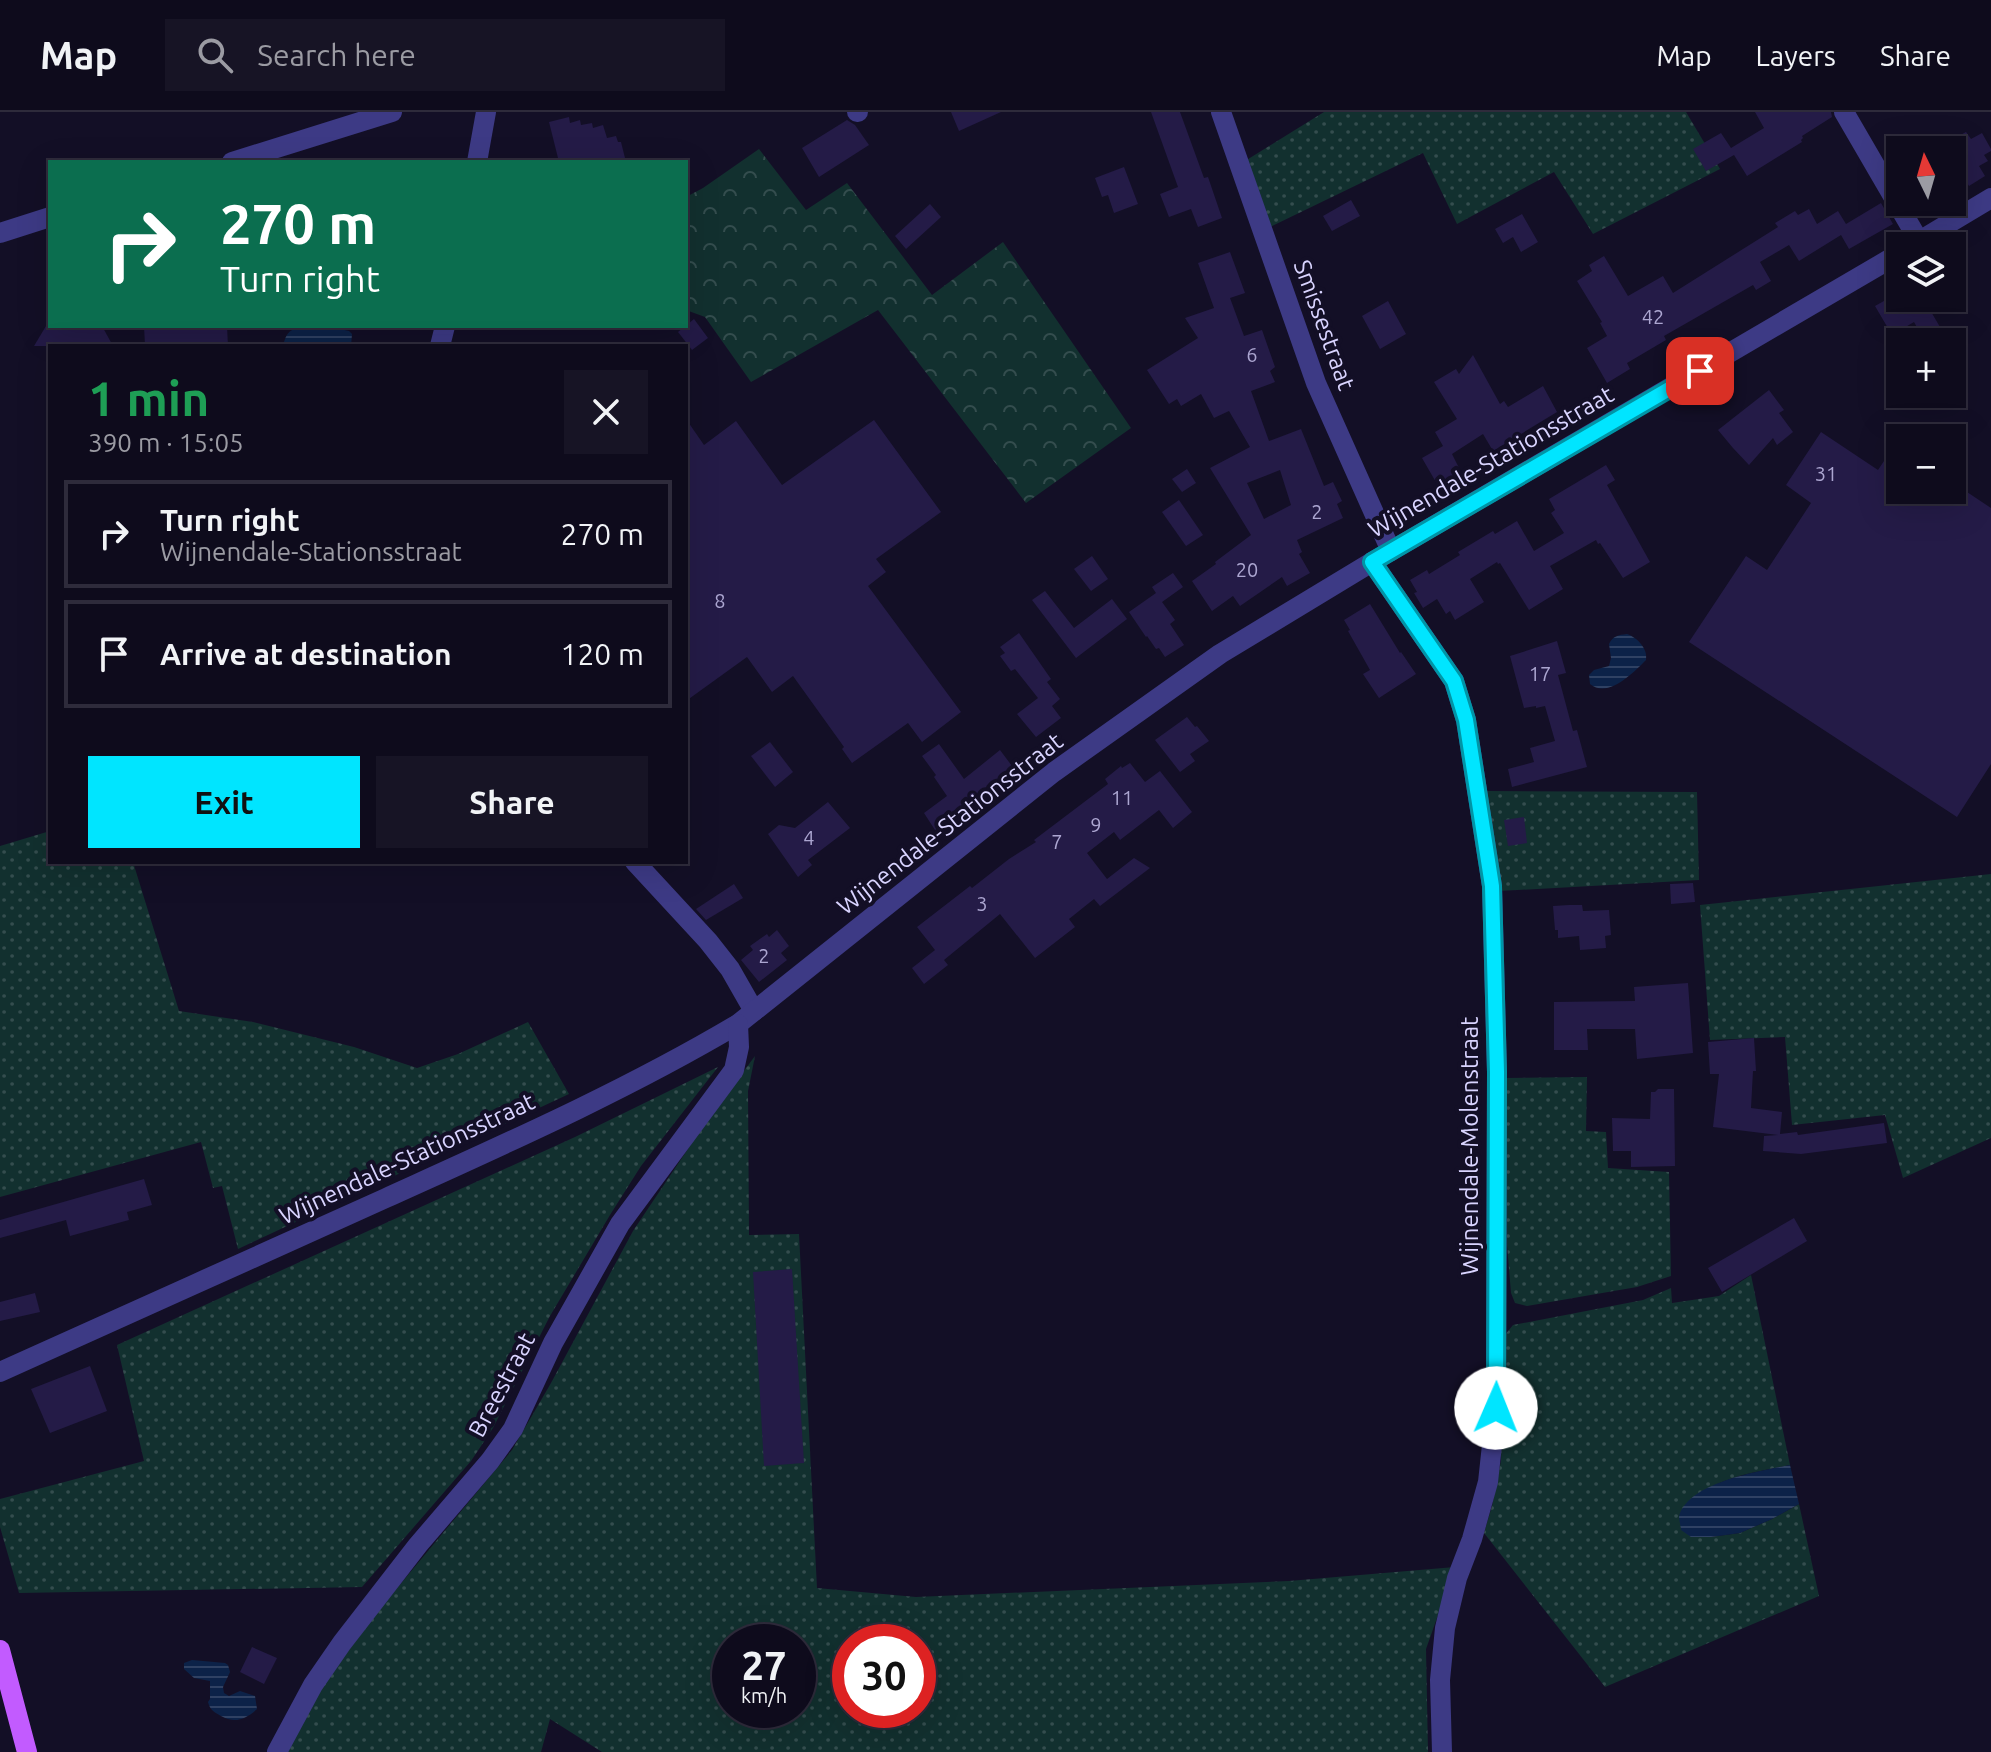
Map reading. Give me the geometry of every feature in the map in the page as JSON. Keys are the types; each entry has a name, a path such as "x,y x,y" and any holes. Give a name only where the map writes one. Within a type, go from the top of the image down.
{"main road":[{"path":"0,1650 27,1752"}],"street":[{"path":"238,160 392,112"},
{"path":"477,160 486,112"},
{"name":"Smissestraat","path":"1221,112 1316,383 1391,551"},
{"path":"1844,112 1909,232"},
{"path":"1935,232 1991,198"},
{"path":"0,233 48,218"},
{"name":"Wijnendale-Stationsstraat","path":"0,1372 451,1169 595,1102 687,1054 746,1018 1054,772 1220,654 1886,261"},
{"name":"Wijnendale-Molenstraat","path":"1372,562 1454,681 1466,720 1492,886 1497,1072 1496,1408 1488,1482 1453,1590 1445,1628 1440,1680 1442,1752"},
{"path":"637,864 730,969 746,1018"},
{"name":"Breestraat","path":"277,1752 313,1685 342,1643 513,1429 553,1343 620,1224 734,1070 746,1018"}],"green space":[{"path":"1324,112 1686,112 1720,169 1593,234 1554,172 1457,224 1423,153 1268,228 1245,161"},
{"path":"759,149 806,210 847,183 932,295 1003,242 1131,428 1026,503 878,310 751,382 705,317 688,311 688,196"},
{"path":"1487,791 1697,792 1699,880 1499,891"},
{"path":"48,832 48,864 134,864 179,1011 253,1022 354,1047 417,1068 458,1054 528,1022 569,1094 238,1249 222,1186 213,1188 201,1142 0,1197 0,846"},
{"path":"1991,874 1991,1138 1903,1178 1885,1115 1792,1125 1785,1037 1710,1040 1700,905"},
{"path":"755,1056 748,1091 749,1235 799,1234 817,1588 916,1597 1289,1581 1455,1567 1426,1649 1428,1752 602,1752 550,1719 541,1752 286,1752 321,1687 383,1605 512,1450 633,1231 708,1119"},
{"path":"718,1067 641,1166 610,1215 550,1316 493,1428 471,1461 362,1587 19,1593 0,1527 0,1499 144,1461 117,1345 575,1137"},
{"path":"1587,1077 1586,1131 1606,1132 1608,1168 1669,1172 1671,1276 1637,1287 1527,1306 1515,1303 1511,1293 1507,1245 1506,1078"},
{"path":"1751,1275 1790,1465 1721,1482 1686,1506 1711,1537 1740,1533 1799,1504 1819,1596 1605,1687 1484,1533 1501,1461 1504,1336 1513,1325 1643,1300 1671,1288 1672,1303 1719,1296"}],"water":[{"path":"335,328 349,331 352,334 351,344 284,344 294,329"},
{"path":"1627,634 1641,644 1646,660 1612,686 1597,688 1590,684 1589,675 1594,670 1609,666 1611,641 1616,636"},
{"path":"1790,1465 1799,1504 1740,1533 1691,1537 1681,1530 1679,1517 1685,1505 1696,1495 1727,1480"},
{"path":"192,1660 228,1665 230,1672 223,1687 224,1693 229,1696 240,1691 255,1696 257,1709 236,1720 214,1712 208,1702 210,1681 194,1678 184,1669 184,1663"}],"building":[{"path":"951,112 1001,112 959,131"},
{"path":"1151,112 1180,112 1222,218 1198,227 1191,209 1169,217 1160,194 1178,187"},
{"path":"1755,112 1831,112 1832,117 1802,136 1802,142 1747,176 1734,155 1706,171 1693,149 1721,133 1731,148 1764,128"},
{"path":"569,117 570,123 580,120 581,125 592,123 593,128 603,125 607,138 616,136 621,142 626,160 558,160 549,122"},
{"path":"847,120 855,125 869,145 819,177 802,148"},
{"path":"1966,132 1971,139 1982,133 1991,149 1984,155 1988,161 1979,166 1985,176 1969,186 1966,181 1966,136 1959,136"},
{"path":"1124,167 1138,204 1114,213 1108,195 1102,197 1095,178"},
{"path":"1351,200 1360,216 1332,231 1323,216"},
{"path":"1881,203 1893,224 1849,249 1841,235 1799,261 1789,245 1760,262 1771,281 1756,290 1753,285 1664,336 1666,340 1627,363 1630,369 1607,383 1587,348 1607,336 1577,281 1592,271 1589,265 1604,256 1628,296 1663,276 1673,293 1778,227 1775,223 1795,211 1798,215 1809,209 1817,224 1838,211 1846,224"},
{"path":"930,204 941,217 906,249 895,236"},
{"path":"1522,214 1538,242 1521,252 1513,237 1503,243 1495,229"},
{"path":"1230,252 1245,293 1230,298 1244,336 1262,330 1275,367 1270,371 1275,382 1251,391 1269,441 1301,429 1324,486 1333,482 1342,501 1337,504 1343,518 1297,540 1302,552 1299,554 1310,573 1287,586 1282,577 1240,606 1233,596 1212,611 1192,581 1251,535 1210,468 1250,447 1229,411 1214,418 1201,394 1181,406 1177,399 1169,404 1147,370 1198,338 1185,318 1214,308 1198,263","holes":["1280,470 1291,505 1264,519 1247,483"]},
{"path":"1886,300 1886,312 1931,312 1940,327 1917,328 1914,322 1904,328 1888,328 1875,306"},
{"path":"1388,301 1406,334 1380,349 1362,316"},
{"path":"694,319 708,338 692,350 678,332 688,328"},
{"path":"46,326 103,328 112,344 48,344 34,346"},
{"path":"144,328 227,328 228,344 145,344"},
{"path":"1473,355 1500,404 1504,401 1508,407 1543,386 1557,412 1493,451 1483,434 1452,454 1461,472 1437,484 1422,458 1443,446 1435,432 1457,419 1434,382 1456,369 1459,374"},
{"path":"1769,390 1784,410 1779,413 1793,432 1777,445 1773,438 1749,465 1718,430"},
{"path":"874,420 941,512 876,559 886,572 868,586 961,712 922,742 908,723 852,763 793,676 772,692 747,657 688,700 688,422 704,445 736,421 782,485"},
{"path":"1821,432 1878,470 1886,458 1886,504 1966,504 1966,491 1991,508 1991,764 1957,817 1689,642 1746,556 1767,570 1811,503 1786,485"},
{"path":"1606,465 1615,480 1607,485 1650,562 1623,578 1596,540 1550,566 1563,589 1529,610 1497,562 1470,579 1484,602 1455,620 1450,611 1446,614 1437,599 1423,608 1410,580 1427,570 1429,574 1460,555 1458,552 1517,521 1534,551 1564,533 1551,513 1555,510 1549,499"},
{"path":"1187,469 1196,483 1182,492 1172,479"},
{"path":"1179,500 1203,535 1186,546 1162,512"},
{"path":"1092,556 1108,579 1091,591 1074,569"},
{"path":"1173,573 1183,587 1162,602 1175,620 1170,624 1184,645 1165,657 1129,612 1156,593 1152,587"},
{"path":"1045,591 1074,628 1112,599 1127,619 1076,658 1032,600"},
{"path":"1370,604 1416,674 1379,698 1363,674 1370,670 1344,620"},
{"path":"1019,633 1051,679 1047,682 1060,699 1052,706 1061,718 1036,737 1017,714 1038,698 1015,669 1011,671 1000,656 1005,653 1000,647"},
{"path":"1557,641 1566,673 1558,675 1573,731 1577,730 1587,767 1512,787 1508,769 1534,762 1530,748 1555,741 1545,706 1524,708 1510,656"},
{"path":"1187,717 1209,741 1190,754 1195,761 1180,772 1155,740"},
{"path":"770,742 793,772 775,787 751,756"},
{"path":"939,744 964,779 1000,750 1017,778 950,829 946,823 935,830 924,813 947,796 922,756"},
{"path":"1130,763 1145,782 1160,771 1192,812 1173,828 1159,810 1120,840 1114,832 1087,853 1107,879 1134,858 1150,868 1100,906 1094,899 1069,919 1075,927 1035,958 1000,914 944,960 948,965 924,984 912,968 935,950 917,927 970,886 972,888 1036,842 1034,840 1108,784 1105,779"},
{"path":"828,802 850,828 808,860 812,865 798,877 768,834 779,825 795,828"},
{"path":"1524,817 1527,843 1508,846 1504,820"},
{"path":"1693,883 1695,902 1671,904 1670,884"},
{"path":"734,884 743,898 706,920 696,909"},
{"path":"1582,905 1583,911 1609,910 1611,935 1605,936 1606,948 1580,950 1579,936 1558,938 1553,906"},
{"path":"777,930 789,946 781,953 787,960 759,982 741,960 753,950 750,946"},
{"path":"1688,983 1693,1053 1637,1059 1635,1029 1587,1029 1588,1050 1554,1050 1554,1002 1635,1001 1634,987"},
{"path":"1754,1038 1756,1071 1753,1071 1751,1108 1782,1112 1780,1134 1797,1132 1798,1135 1884,1123 1887,1143 1801,1154 1763,1151 1764,1136 1778,1135 1713,1127 1719,1074 1710,1074 1708,1042"},
{"path":"1674,1089 1675,1166 1631,1167 1631,1151 1613,1151 1612,1118 1650,1119 1651,1092"},
{"path":"144,1179 152,1205 127,1212 129,1220 70,1236 66,1220 0,1238 0,1220"},
{"path":"1794,1218 1807,1241 1722,1292 1708,1268"},
{"path":"792,1269 804,1463 764,1466 753,1272"},
{"path":"35,1293 40,1312 0,1321 0,1302"},
{"path":"90,1366 107,1411 50,1433 31,1389"},
{"path":"252,1647 277,1658 264,1684 240,1672"}],"route":[{"path":"1496,1408 1497,1072 1492,886 1466,720 1454,681 1372,562 1700,371"}]}
